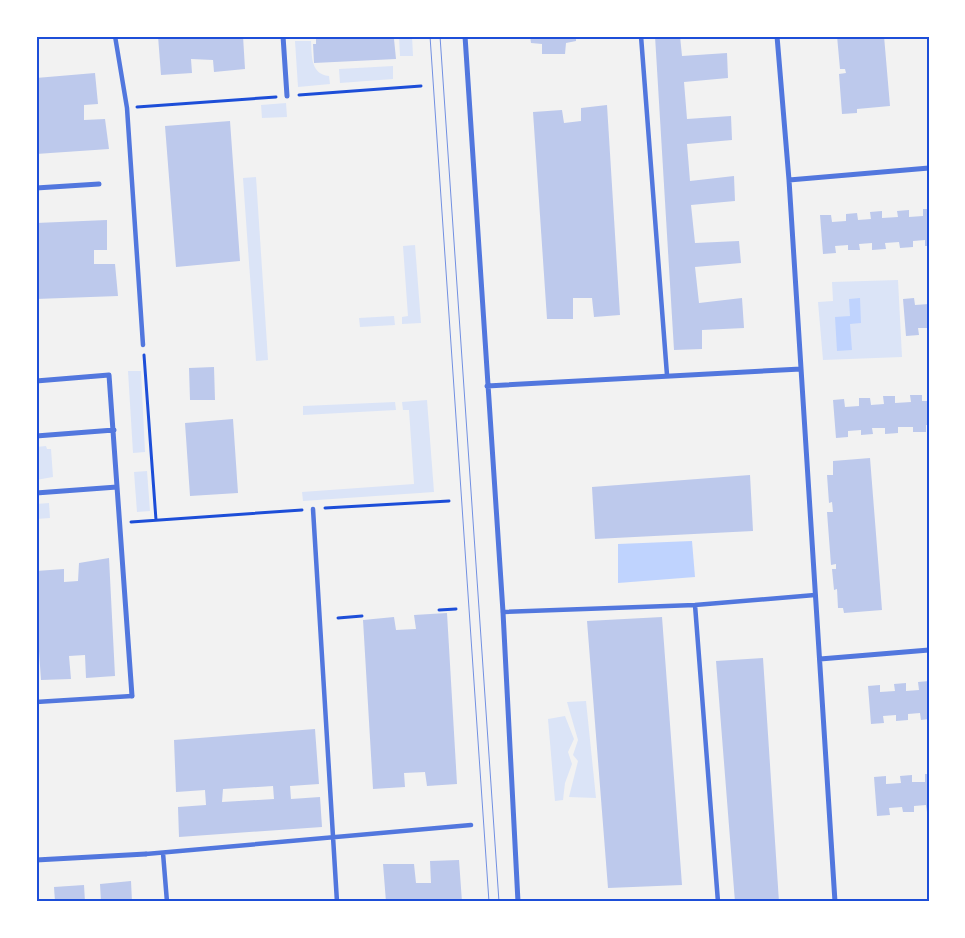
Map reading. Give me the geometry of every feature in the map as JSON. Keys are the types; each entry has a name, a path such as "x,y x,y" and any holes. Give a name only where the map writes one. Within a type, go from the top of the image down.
{"street":[{"path":"115,36 127,108 143,345"},
{"path":"283,36 287,96"},
{"path":"465,36 503,612 518,902"},
{"path":"641,36 667,375"},
{"path":"778,36 789,180 835,902"},
{"path":"789,180 929,168"},
{"path":"36,188 99,184"},
{"path":"487,386 801,369"},
{"path":"36,381 110,375 132,696 36,702"},
{"path":"36,436 114,430"},
{"path":"36,492 117,487"},
{"path":"313,509 337,902"},
{"path":"503,612 695,604 815,595"},
{"path":"695,604 718,902"},
{"path":"820,660 929,650"},
{"path":"36,860 163,853 471,824"},
{"path":"163,853 167,902"}],"path":[{"path":"143,345 156,520"},
{"path":"120,523 449,501"},
{"path":"439,610 456,609"},
{"path":"338,618 362,616"}],"shaded area":[{"path":"399,36 412,36 413,56 400,56"},
{"path":"295,41 311,41 312,58 315,68 318,72 329,76 330,84 298,87"},
{"path":"393,66 393,79 340,83 339,69"},
{"path":"286,103 287,117 262,118 261,105"},
{"path":"256,177 268,360 256,361 243,178"},
{"path":"415,245 421,323 402,324 402,317 408,316 403,246"},
{"path":"898,280 902,357 823,360 818,302 833,301 832,282"},
{"path":"394,316 395,325 360,327 359,318"},
{"path":"128,371 141,371 145,452 133,453"},
{"path":"427,400 434,492 303,501 302,492 414,484 409,410 403,410 402,402"},
{"path":"395,402 396,410 303,415 303,406"},
{"path":"46,446 47,449 51,449 53,477 36,480 36,447"},
{"path":"147,471 150,511 137,512 134,472"},
{"path":"49,503 50,518 36,519 36,504"},
{"path":"586,701 596,798 569,797 578,761 573,755 578,740 567,702"},
{"path":"565,716 574,739 568,752 572,764 565,783 563,800 555,801 548,719"}],"water":[{"path":"860,298 861,323 850,324 852,350 837,351 835,317 850,316 849,299"},
{"path":"692,541 695,577 618,583 618,544"}],"building":[{"path":"158,36 243,36 245,69 214,72 213,60 191,59 192,73 161,75"},
{"path":"316,36 391,36 391,39 394,39 396,59 314,63 313,44 316,44"},
{"path":"530,36 576,36 576,41 566,43 565,54 542,54 542,44 531,43"},
{"path":"655,36 680,36 682,56 727,53 728,78 684,82 687,119 731,116 732,140 687,144 690,181 734,176 735,201 691,205 695,243 739,241 741,263 695,267 699,303 742,298 744,328 702,330 702,349 674,350"},
{"path":"837,36 884,36 890,106 857,109 857,113 842,114 839,74 846,73 845,69 840,69"},
{"path":"95,73 98,104 84,105 84,120 105,119 109,149 36,154 36,78"},
{"path":"607,105 620,315 594,317 592,298 573,298 573,319 547,319 533,112 562,110 564,123 581,121 581,108"},
{"path":"230,121 240,261 176,267 165,126"},
{"path":"923,209 929,209 929,246 925,246 925,240 913,241 913,247 900,248 899,242 885,243 886,249 872,250 872,243 859,244 860,250 848,250 848,245 835,246 836,253 823,254 820,215 831,215 832,222 846,221 846,214 857,213 858,220 871,219 870,212 882,211 882,218 898,217 897,211 909,210 909,217 923,216"},
{"path":"107,220 107,250 94,250 94,264 115,264 118,296 36,299 36,223"},
{"path":"914,298 915,305 929,304 929,328 918,328 919,335 906,336 903,299"},
{"path":"214,367 215,400 190,400 189,368"},
{"path":"910,395 922,395 922,401 929,401 929,425 926,425 926,432 913,432 913,427 898,427 898,433 885,434 885,428 872,428 873,434 861,435 861,430 848,431 848,437 836,438 833,400 844,399 845,407 859,406 859,398 870,398 871,405 884,404 883,396 895,396 895,403 911,402"},
{"path":"233,419 238,493 190,496 185,423"},
{"path":"870,458 882,610 844,613 843,608 838,608 837,589 834,590 832,569 836,569 836,564 831,565 827,512 833,512 832,502 829,503 827,475 833,475 833,461"},
{"path":"750,475 753,531 595,539 592,487"},
{"path":"109,558 115,676 86,678 85,655 69,656 71,679 41,680 36,609 36,571 64,569 64,582 78,581 79,563"},
{"path":"447,613 457,784 427,786 425,772 404,773 405,787 373,789 363,620 394,617 396,630 416,629 414,615"},
{"path":"662,617 682,885 608,888 587,621"},
{"path":"763,658 779,902 735,902 716,661"},
{"path":"929,681 929,719 921,720 920,713 908,714 908,720 896,721 896,715 883,716 884,723 871,724 868,686 880,685 880,692 895,691 894,684 906,683 906,691 919,690 918,682"},
{"path":"315,729 319,784 290,786 291,799 320,797 322,827 179,837 178,807 206,805 205,790 176,792 174,740","holes":["273,786 274,799 222,802 223,789"]},
{"path":"925,774 929,774 929,812 927,812 926,805 914,806 914,812 903,812 902,807 889,808 890,815 877,816 874,777 886,776 886,784 901,783 900,776 912,775 912,782 925,782"},
{"path":"459,860 462,902 386,902 383,864 414,864 416,883 431,883 430,861"},
{"path":"131,881 132,902 101,902 100,884"},
{"path":"84,885 85,902 55,902 54,887"}],"tram line":[{"path":"430,36 489,902"},
{"path":"440,36 499,902"}]}
